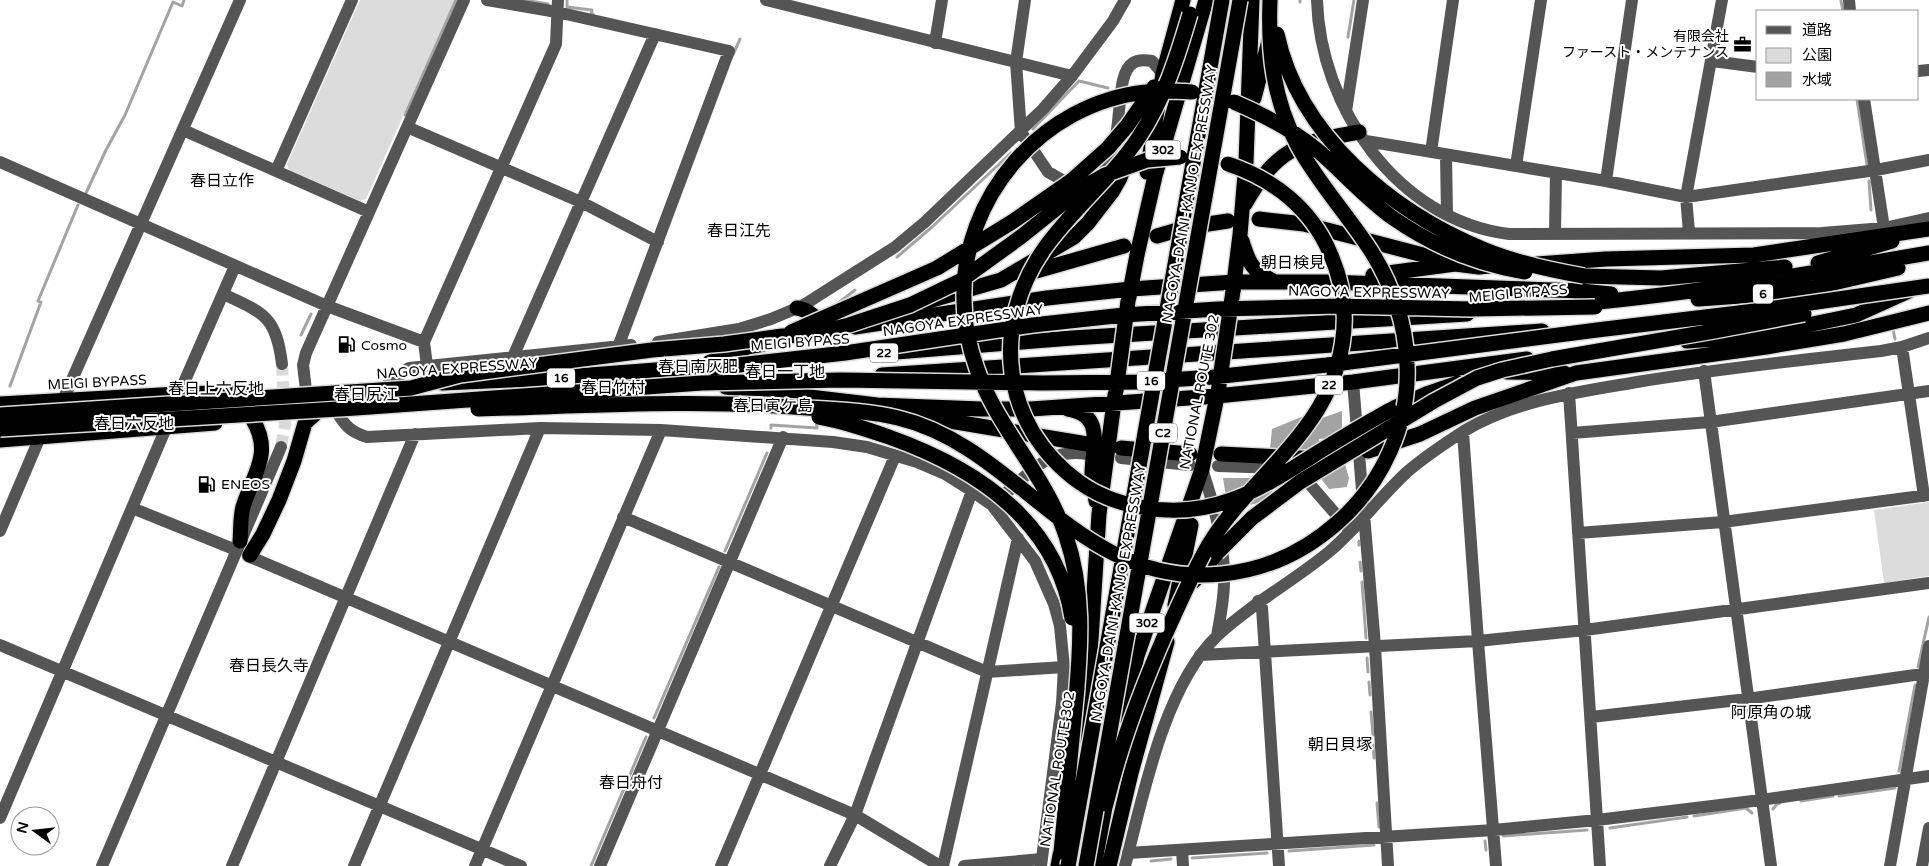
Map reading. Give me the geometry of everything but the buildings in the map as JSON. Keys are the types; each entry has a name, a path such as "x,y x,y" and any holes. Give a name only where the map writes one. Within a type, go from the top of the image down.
{"highway":[{"path":"1136,256 1151,137 1163,74 1183,0"},
{"name":"NATIONAL ROUTE 302","path":"1059,866 1085,710 1091,652 1099,514 1136,256 1155,176 1206,0"},
{"name":"NAGOYA-DAINI-KANJO EXPRESSWAY","path":"1068,866 1222,0"},
{"name":"NAGOYA-DAINI-KANJO EXPRESSWAY","path":"1086,866 1240,0"},
{"name":"NATIONAL ROUTE 302","path":"1093,866 1123,714 1137,656 1194,463 1218,391 1234,287 1243,207 1252,0"},
{"path":"1248,122 1273,27 1274,0"},
{"path":"1274,0 1276,31 1282,53 1299,95 1323,131 1380,188 1419,216 1469,243 1534,266 1584,276"},
{"path":"406,405 437,411 649,404 725,404 787,406 869,413 899,418 930,427 965,446 1053,515 1091,541 1130,561 1166,571 1196,575 1216,575 1259,567 1282,559 1328,531 1359,502 1373,483 1385,463 1395,440 1403,413 1407,388 1407,364 1404,337 1392,290 1382,269 1370,249 1308,164 1286,121 1273,74 1270,23 1274,0"},
{"path":"782,336 937,268 1012,222 1071,181 1108,148 1146,100 1166,68 1192,7"},
{"path":"1192,7 1168,82 1156,109 1123,160 1045,247 1033,267 1019,299 1012,325 1010,363 1017,397 1041,444 1067,472 1098,493 1116,501 1149,509 1174,512 1191,511 1230,502 1251,494 1390,410 1429,393 1502,370 1552,359 1815,312 1854,298"},
{"path":"1059,866 1081,644 1077,582 1068,544 1057,512 1000,416 978,371 966,326 964,301 965,274 972,240 987,201 1010,166 1039,137 1074,114 1128,95 1168,91 1192,92 1214,96 1255,110 1299,136 1391,216 1441,247 1479,262 1531,273 1661,278 1754,271 1816,263 1929,229"},
{"path":"1001,280 1055,250 1074,237 1088,223 1112,192 1120,178 1139,124 1158,102"},
{"path":"1243,207 1257,184 1283,156 1306,143 1362,136"},
{"path":"411,388 460,375 652,350 808,335 849,325 910,305 960,281 1022,236 1082,188 1123,167 1147,160 1180,157 1201,158 1248,171 1275,186 1290,197 1312,220 1334,260 1343,295 1345,312 1344,339 1341,355 1331,384 1305,429 1228,518 1202,556 1144,684 1123,742 1112,780 1093,866"},
{"path":"1259,219 1304,224 1455,264 1479,267 1754,255 1929,229"},
{"path":"1157,236 1188,227 1228,221"},
{"path":"1240,235 1253,268 1273,281"},
{"path":"853,328 894,312 1124,246"},
{"name":"MEIGI BYPASS","path":"0,404 179,394 536,379 1072,338 1443,316 1643,298 1929,253"},
{"name":"NAGOYA EXPRESSWAY","path":"0,415 712,368 845,353 1033,325 1124,315 1218,309 1337,306 1471,309 1595,307 1756,295 1812,288 1929,261"},
{"path":"1327,282 1455,264"},
{"name":"22","path":"696,367 748,348 829,332 1046,298 1130,295 1234,287 1273,281 1581,291 1643,298"},
{"name":"22","path":"720,387 877,405 981,409 1054,407 1115,398 1353,382 1432,370 1589,353 1634,346 1730,338 1788,329 1856,315 1929,284"},
{"name":"22","path":"0,440 166,428 337,412 1605,326 1929,284"},
{"name":"6","path":"1597,330 1854,298 1929,284"},
{"path":"797,308 804,309 812,314 829,332"},
{"path":"1432,370 1576,373 1776,346 1844,334 1929,313"},
{"name":"16","path":"0,429 406,405 702,383 832,380 1042,383 1139,382 1213,378 1327,366 1597,330"},
{"path":"1368,451 1420,434 1475,408 1576,373"},
{"path":"1181,600 1192,583 1217,553 1252,518 1274,500 1373,437 1477,378"},
{"path":"725,404 795,413 848,423 932,454 999,495 1019,512 1033,528 1057,565 1065,586 1076,651 1076,698"},
{"path":"877,405 1087,449"},
{"path":"1054,407 1074,410 1083,414 1092,424 1094,433 1092,478 1099,514"},
{"path":"243,551 263,534 294,461 304,423 315,414"},
{"path":"243,551 244,505 261,462 261,440 259,430 253,420"},
{"path":"1109,866 1129,782 1171,628 1194,463 1121,453"},
{"path":"1219,460 1320,459 1351,454"}],"street":[{"path":"63,400 240,0"},
{"path":"276,171 352,0"},
{"path":"306,390 304,359 464,0"},
{"path":"488,0 557,6 655,34 729,51 618,347"},
{"path":"766,0 808,5 935,43 1072,76"},
{"path":"935,43 942,0"},
{"path":"1025,0 1016,62 1021,132 1048,172 1056,178 1071,183 1091,180 1103,172 1117,136 1123,78 1127,69 1133,63 1142,60 1152,60 1163,74"},
{"path":"386,386 406,369 696,338 739,330 797,308 895,247 926,222 1021,132 1072,76 1125,0"},
{"path":"1317,0 1318,24 1323,52 1332,80 1346,110 1379,161 1396,180 1419,198 1473,227 1509,234 1822,233 1884,228 1929,218"},
{"path":"1346,110 1363,0"},
{"path":"1431,152 1453,0"},
{"path":"1516,166 1542,0"},
{"path":"1606,181 1632,0"},
{"path":"1689,232 1686,197 1722,0"},
{"path":"427,366 424,342 556,44 557,6"},
{"path":"512,359 655,34"},
{"path":"1712,61 1756,67"},
{"path":"1864,100 1884,228"},
{"path":"407,127 581,202 658,242"},
{"path":"183,130 369,212"},
{"path":"1362,136 1431,152 1606,181 1686,197 1876,170 1929,160"},
{"path":"1446,154 1447,214"},
{"path":"0,162 327,306 424,342"},
{"path":"1555,234 1556,174"},
{"path":"179,394 235,266"},
{"path":"223,294 253,308 273,326 279,342 282,364"},
{"path":"1125,866 1160,736 1169,713 1200,656 1217,636 1258,601 1306,571 1352,533 1408,472 1463,432 1498,414 1569,393 1704,371 1902,347 1929,338"},
{"path":"1578,533 1723,522 1926,496 1902,347"},
{"path":"1704,371 1770,866"},
{"path":"1353,382 1375,646 1388,866"},
{"path":"1572,433 1710,422 1929,392"},
{"path":"1569,393 1600,866"},
{"path":"337,412 345,426 355,433 367,437 540,428 661,430 783,437 833,442 867,447 917,462 944,474 992,505 1034,562 1054,604 1060,626 1064,666 1062,703 1041,862 964,866"},
{"path":"0,818 166,428"},
{"path":"354,866 540,428"},
{"path":"475,866 661,430"},
{"path":"1463,432 1496,866"},
{"path":"232,866 415,434"},
{"path":"0,531 40,437"},
{"path":"600,866 783,437"},
{"path":"102,866 231,563 243,551 281,447"},
{"path":"992,505 1047,459 1062,453 1087,449"},
{"path":"721,866 895,456"},
{"path":"1219,460 1283,469 1298,473 1352,533"},
{"path":"1194,463 1220,539 1224,562 1224,583 1217,636"},
{"path":"830,866 855,815 972,491"},
{"path":"132,508 243,551 346,598 855,815 941,866 1018,538"},
{"path":"623,518 987,672 1064,666"},
{"path":"1200,656 1478,641 1585,630 1929,583"},
{"path":"1258,601 1262,608 1278,866"},
{"path":"1060,626 1091,652"},
{"path":"0,645 521,866"},
{"path":"1890,866 1926,673 1929,646"},
{"path":"1591,718 1747,699 1926,673"},
{"path":"1128,853 1494,830 1597,820 1762,800 1929,776"},
{"path":"1922,866 1929,828"},
{"path":"1182,850 1183,866"}],"green space":[{"path":"360,0 455,0 366,199 360,201 289,170 287,164"},
{"path":"1929,502 1929,576 1884,583 1874,510"}],"water":[{"path":"1342,411 1342,437 1319,439 1319,452 1270,449 1272,429 1306,415 1302,425"},
{"path":"1344,461 1349,478 1347,487 1329,489 1315,471 1305,470 1302,464"},
{"path":"1223,478 1254,478 1261,480 1273,492 1279,492 1280,499 1228,509"}],"waterway":[{"path":"86,193 125,115 173,2 182,6 184,0"},
{"path":"405,115 456,0"},
{"path":"524,0 548,4"},
{"path":"567,0 567,7 592,10 591,14 593,14"},
{"path":"1348,37 1354,0"},
{"path":"1841,1 1843,10"},
{"path":"733,55 740,39"},
{"path":"1033,129 1079,81 1108,88"},
{"path":"1857,100 1867,165"},
{"path":"897,257 1011,153"},
{"path":"1869,181 1871,210"},
{"path":"10,386 41,302 38,301 78,205"},
{"path":"836,305 855,290"},
{"path":"301,335 311,314"},
{"path":"1893,329 1895,339"},
{"path":"771,428 771,425 817,428 816,420"},
{"path":"725,551 767,453"},
{"path":"1360,562 1361,571"},
{"path":"654,718 719,567"},
{"path":"1362,582 1366,638"},
{"path":"1918,667 1929,617"},
{"path":"1367,658 1368,672"},
{"path":"1369,682 1370,695"},
{"path":"1899,771 1915,685"},
{"path":"1371,712 1373,735"},
{"path":"591,866 646,737"},
{"path":"1373,745 1374,758"},
{"path":"1839,796 1895,788"},
{"path":"1801,801 1833,796"},
{"path":"1377,803 1379,827"},
{"path":"1773,809 1780,803"},
{"path":"1694,816 1746,808 1752,813"},
{"path":"1610,828 1687,817"},
{"path":"1503,836 1587,830"},
{"path":"1485,841 1486,850"},
{"path":"1289,851 1374,845"},
{"path":"1192,858 1267,853"},
{"path":"1151,861 1171,859"}],"tunnel":[{"path":"281,447 285,425 282,364"}],"place":[{"name":"有限会社 ファースト・メンテナンス","path":"1743,44"},
{"name":"Cosmo","path":"347,345"},
{"name":"ENEOS","path":"207,484"}],"district":[{"name":"春日立作","path":"222,180"},
{"name":"春日江先","path":"739,230"},
{"name":"朝日検見","path":"1293,262"},
{"name":"春日南灰肥","path":"698,366"},
{"name":"春日一丁地","path":"785,371"},
{"name":"春日竹村","path":"613,387"},
{"name":"春日上六反地","path":"216,388"},
{"name":"春日尻江","path":"366,394"},
{"name":"春日寅ケ島","path":"773,405"},
{"name":"春日六反地","path":"134,423"},
{"name":"春日長久寺","path":"269,665"},
{"name":"阿原角の城","path":"1771,712"},
{"name":"朝日貝塚","path":"1340,744"},
{"name":"春日舟付","path":"631,782"}]}
